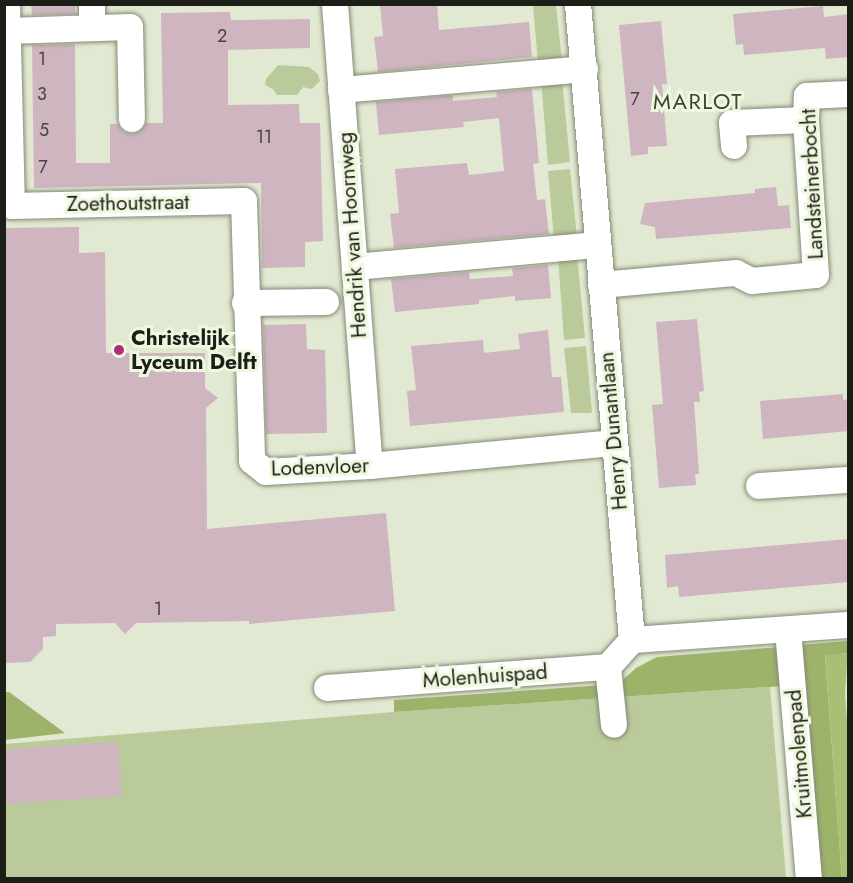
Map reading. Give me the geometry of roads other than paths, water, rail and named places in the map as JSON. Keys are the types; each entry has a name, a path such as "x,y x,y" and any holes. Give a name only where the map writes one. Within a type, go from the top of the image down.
{"street":[{"path":"7,4 7,31 92,16 130,27 132,119"},
{"name":"Hendrik van Hoornweg","path":"335,4 370,466"},
{"name":"Henry Dunantlaan","path":"578,4 632,640"},
{"name":"Zoethoutstraat","path":"7,31 12,206 244,201"},
{"path":"341,90 585,69"},
{"name":"Landsteinerbocht","path":"601,285 736,273 752,281 816,275 806,120 807,96 849,94"},
{"path":"734,146 732,123 806,120"},
{"name":"Lodenvloer","path":"244,201 245,303 252,460 266,472 370,466 615,443"},
{"path":"355,267 598,245"},
{"path":"245,303 326,302"},
{"path":"759,486 849,480"},
{"path":"614,725 608,667 632,640 849,626"},
{"name":"Kruitmolenpad","path":"788,630 809,879"},
{"name":"Molenhuispad","path":"327,688 608,667"}],"place":[{"name":"Christelijk Lyceum Delft","path":"119,350"}],"district":[{"name":"MARLOT","path":"698,102"}]}
